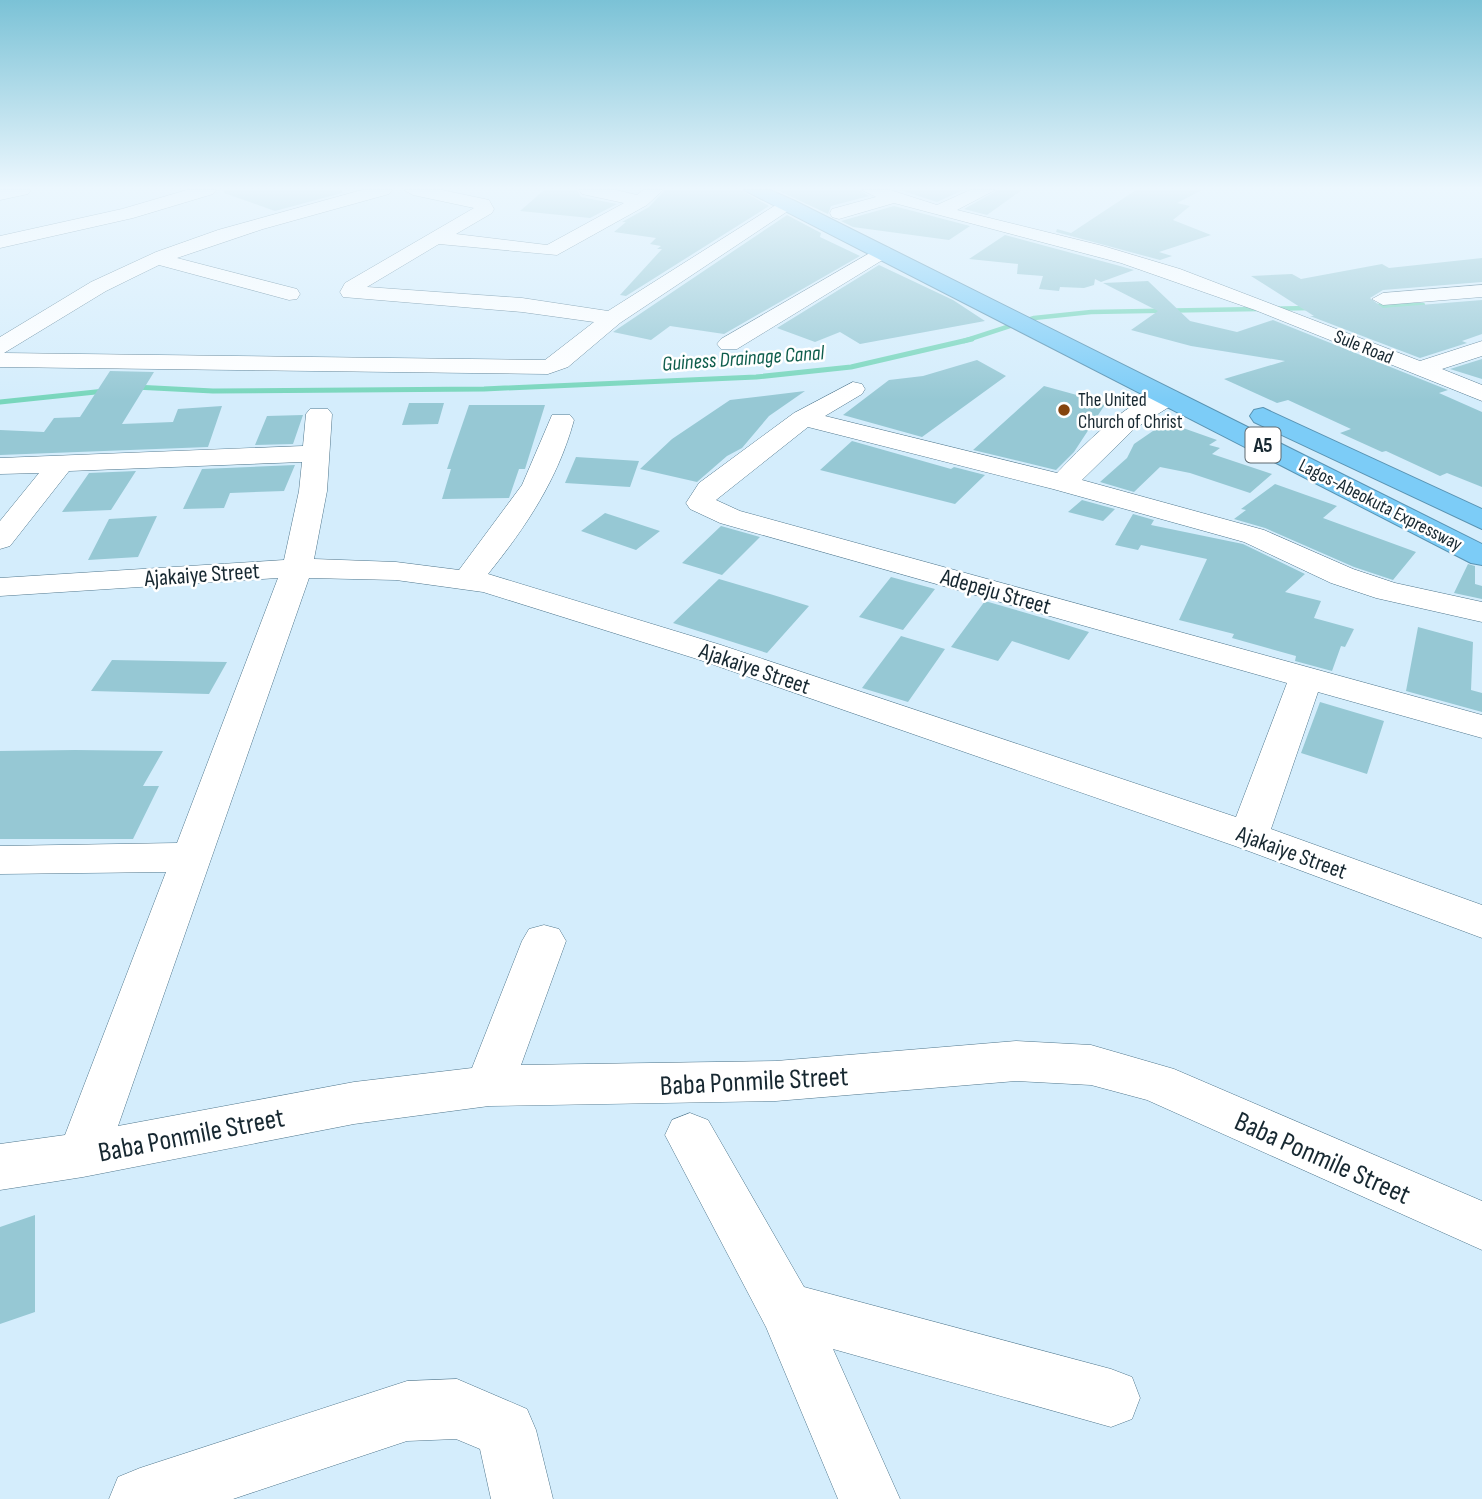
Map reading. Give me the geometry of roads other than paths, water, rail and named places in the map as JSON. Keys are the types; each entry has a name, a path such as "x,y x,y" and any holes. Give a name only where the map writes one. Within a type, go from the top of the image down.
{"highway":[{"name":"Lagos-Abeokuta Expressway","path":"898,260 1482,556"},
{"name":"Lagos-Abeokuta Expressway","path":"1032,304 1482,520"}],"street":[{"path":"0,347 114,278 157,260"},
{"path":"163,260 289,294"},
{"path":"400,260 350,289 443,301 522,304 612,318"},
{"path":"0,360 548,367 560,362 612,318 696,260"},
{"path":"729,344 869,260"},
{"name":"Sule Road","path":"1129,260 1291,316 1482,394"},
{"path":"1383,299 1482,291"},
{"path":"1419,369 1482,348"},
{"name":"Adepeju Street","path":"853,388 803,418 709,489 700,503 730,517 1482,727"},
{"path":"1063,483 1098,446 1141,412 1168,397"},
{"path":"83,1155 297,568 313,491 319,414"},
{"path":"803,418 1063,483 1254,536 1342,576 1387,591 1482,612"},
{"path":"467,580 528,499 551,460 561,420"},
{"path":"0,466 316,453"},
{"path":"0,540 61,463"},
{"name":"Ajakaiye Street","path":"0,587 297,568 396,571 467,580 534,596 709,652 1249,836 1482,922"},
{"path":"1249,836 1306,678"},
{"path":"0,860 191,857"},
{"path":"489,1086 544,941"},
{"name":"Baba Ponmile Street","path":"0,1167 83,1155 354,1103 489,1086 776,1081 1016,1061 1091,1065 1157,1083 1482,1226"},
{"path":"690,1135 786,1309 869,1499"},
{"path":"786,1309 1111,1398"},
{"path":"141,1499 407,1411 457,1409 506,1430 522,1499"}],"waterway":[{"name":"Guiness Drainage Canal","path":"1373,306 1423,305"},
{"name":"Guiness Drainage Canal","path":"966,340 1034,318 1091,312 1311,308"},
{"name":"Guiness Drainage Canal","path":"966,340 972,339"},
{"name":"Guiness Drainage Canal","path":"135,387 213,391 484,389 756,377 851,367 966,340"},
{"name":"Guiness Drainage Canal","path":"0,402 105,391"}],"place":[{"name":"The United Church of Christ","path":"1064,410"}]}
